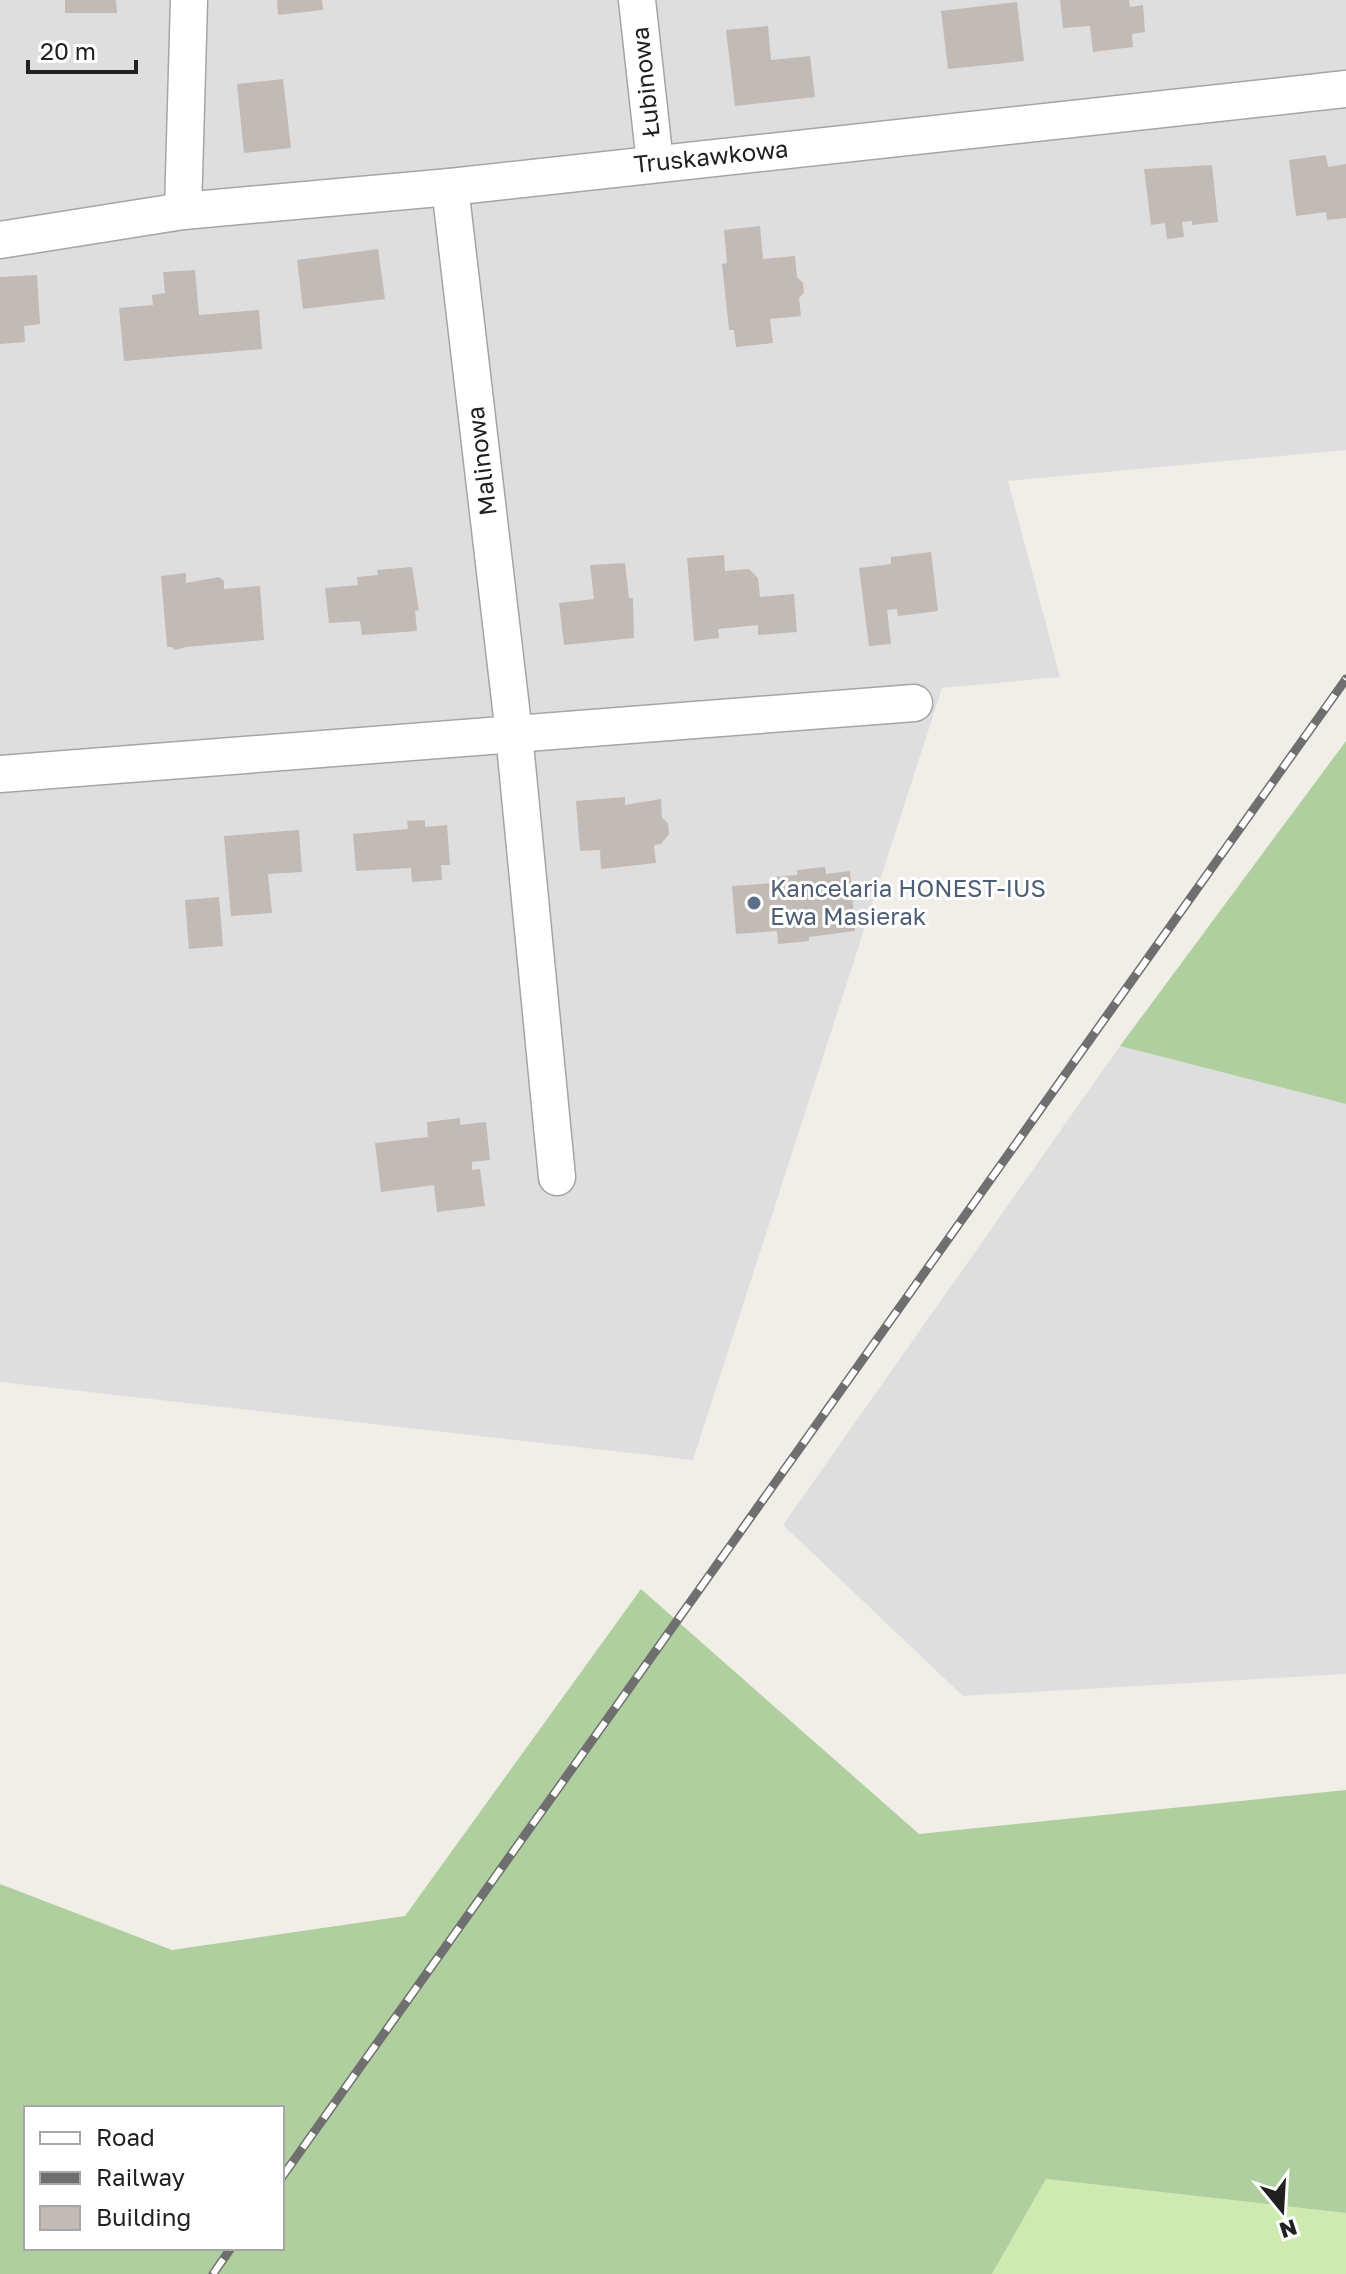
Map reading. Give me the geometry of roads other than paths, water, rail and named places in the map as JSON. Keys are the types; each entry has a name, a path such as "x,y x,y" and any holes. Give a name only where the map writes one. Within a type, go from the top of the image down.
{"street":[{"path":"183,211 189,0"},
{"name":"Łubinowa","path":"637,0 655,163"},
{"name":"Truskawkowa","path":"0,240 183,211 450,187 1346,89"},
{"name":"Malinowa","path":"450,187 514,734 557,1177"},
{"path":"0,774 914,703"}],"railway":[{"path":"284,2174 1346,679"},
{"path":"213,2274 230,2250"}],"place":[{"name":"Kancelaria HONEST-IUS Ewa Masierak","path":"754,903"}]}
